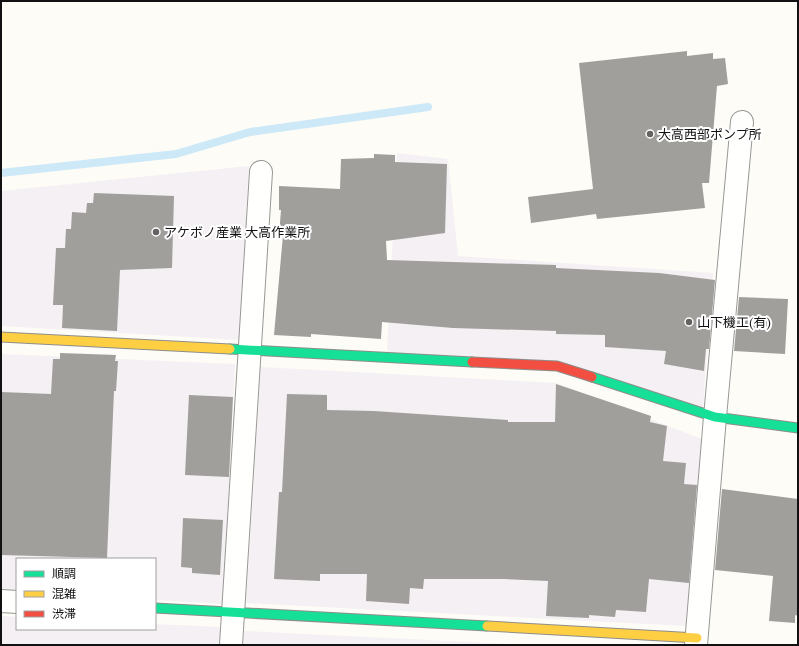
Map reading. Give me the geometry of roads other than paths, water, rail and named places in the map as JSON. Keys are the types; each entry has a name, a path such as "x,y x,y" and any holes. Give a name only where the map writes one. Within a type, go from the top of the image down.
{"street":[{"path":"156,608 697,642 715,417 742,122"},
{"path":"231,645 261,172"},
{"path":"1,337 557,366 715,417 798,428"},
{"path":"1,601 16,602"}],"waterway":[{"path":"1,173 176,154 250,132 428,107"}],"place":[{"name":"大高西部ポンプ所","path":"650,134"},
{"name":"アケボノ産業 大高作業所","path":"156,232"},
{"name":"山下機工(有)","path":"689,322"}]}
